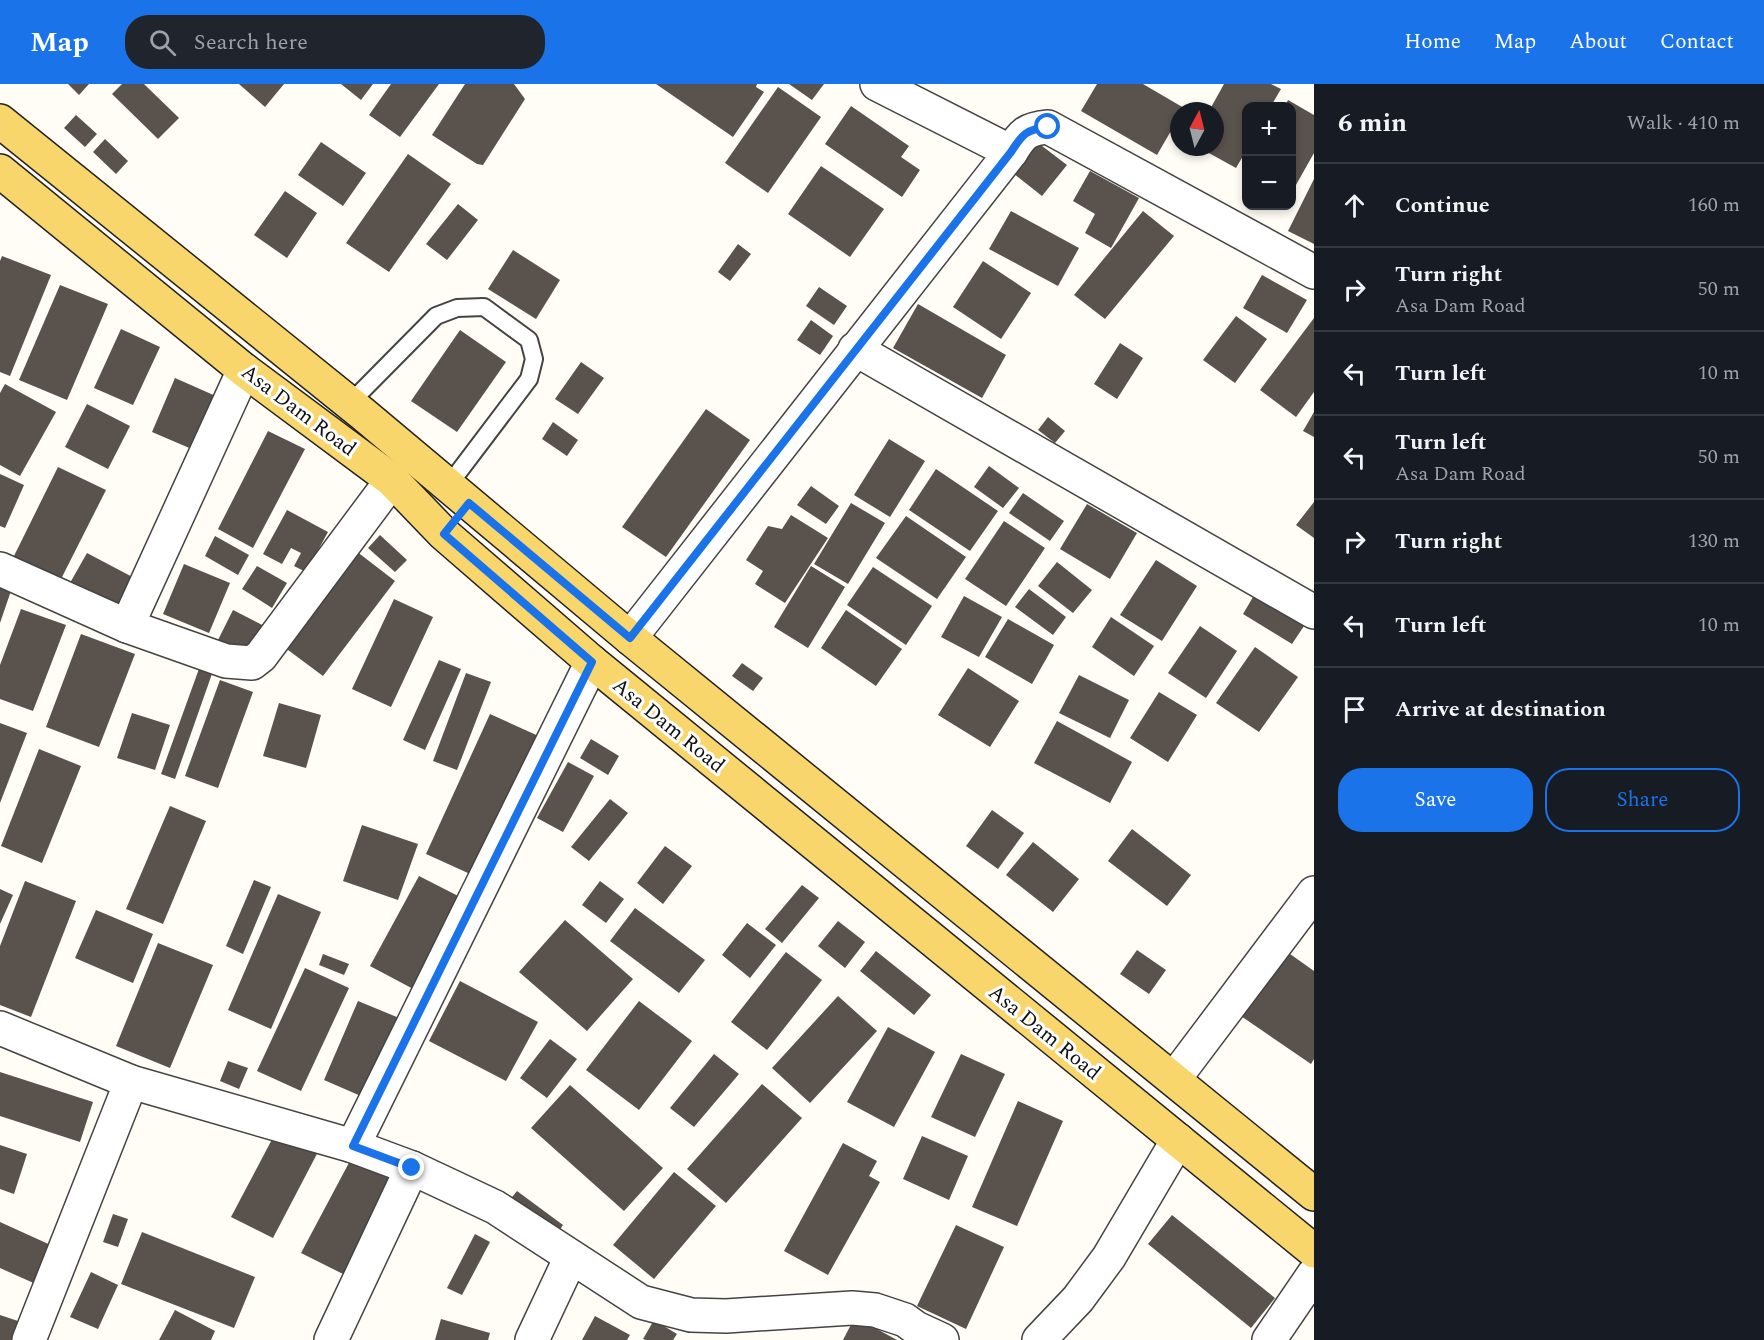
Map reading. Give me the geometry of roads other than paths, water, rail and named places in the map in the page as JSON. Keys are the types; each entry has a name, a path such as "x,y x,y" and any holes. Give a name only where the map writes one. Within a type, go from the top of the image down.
{"main road":[{"name":"Asa Dam Road","path":"0,121 350,403 630,638 1314,1194"},
{"name":"Asa Dam Road","path":"0,171 243,370 392,480 444,534 592,662 1314,1251"},
{"path":"444,534 459,494"}],"street":[{"path":"877,84 1011,152"},
{"path":"630,638 1022,135 1034,128 1048,127 1314,272"},
{"path":"855,349 1314,612"},
{"path":"128,626 243,370"},
{"path":"0,569 128,626 226,661 252,663 261,656 392,480"},
{"path":"353,1146 592,662"},
{"path":"1174,1079 1314,893"},
{"path":"0,1028 131,1082 353,1146 412,1168 495,1207 641,1302 691,1315 726,1316 852,1308 875,1310 905,1320 923,1336"},
{"path":"29,1340 131,1082"},
{"path":"1039,1340 1078,1299 1109,1257 1178,1140"},
{"path":"331,1340 412,1168"},
{"path":"532,1340 571,1257"},
{"path":"1269,1340 1314,1274"}],"lane":[{"path":"350,403 436,316 457,308 484,306 529,340 534,359 529,379 459,494"}]}
